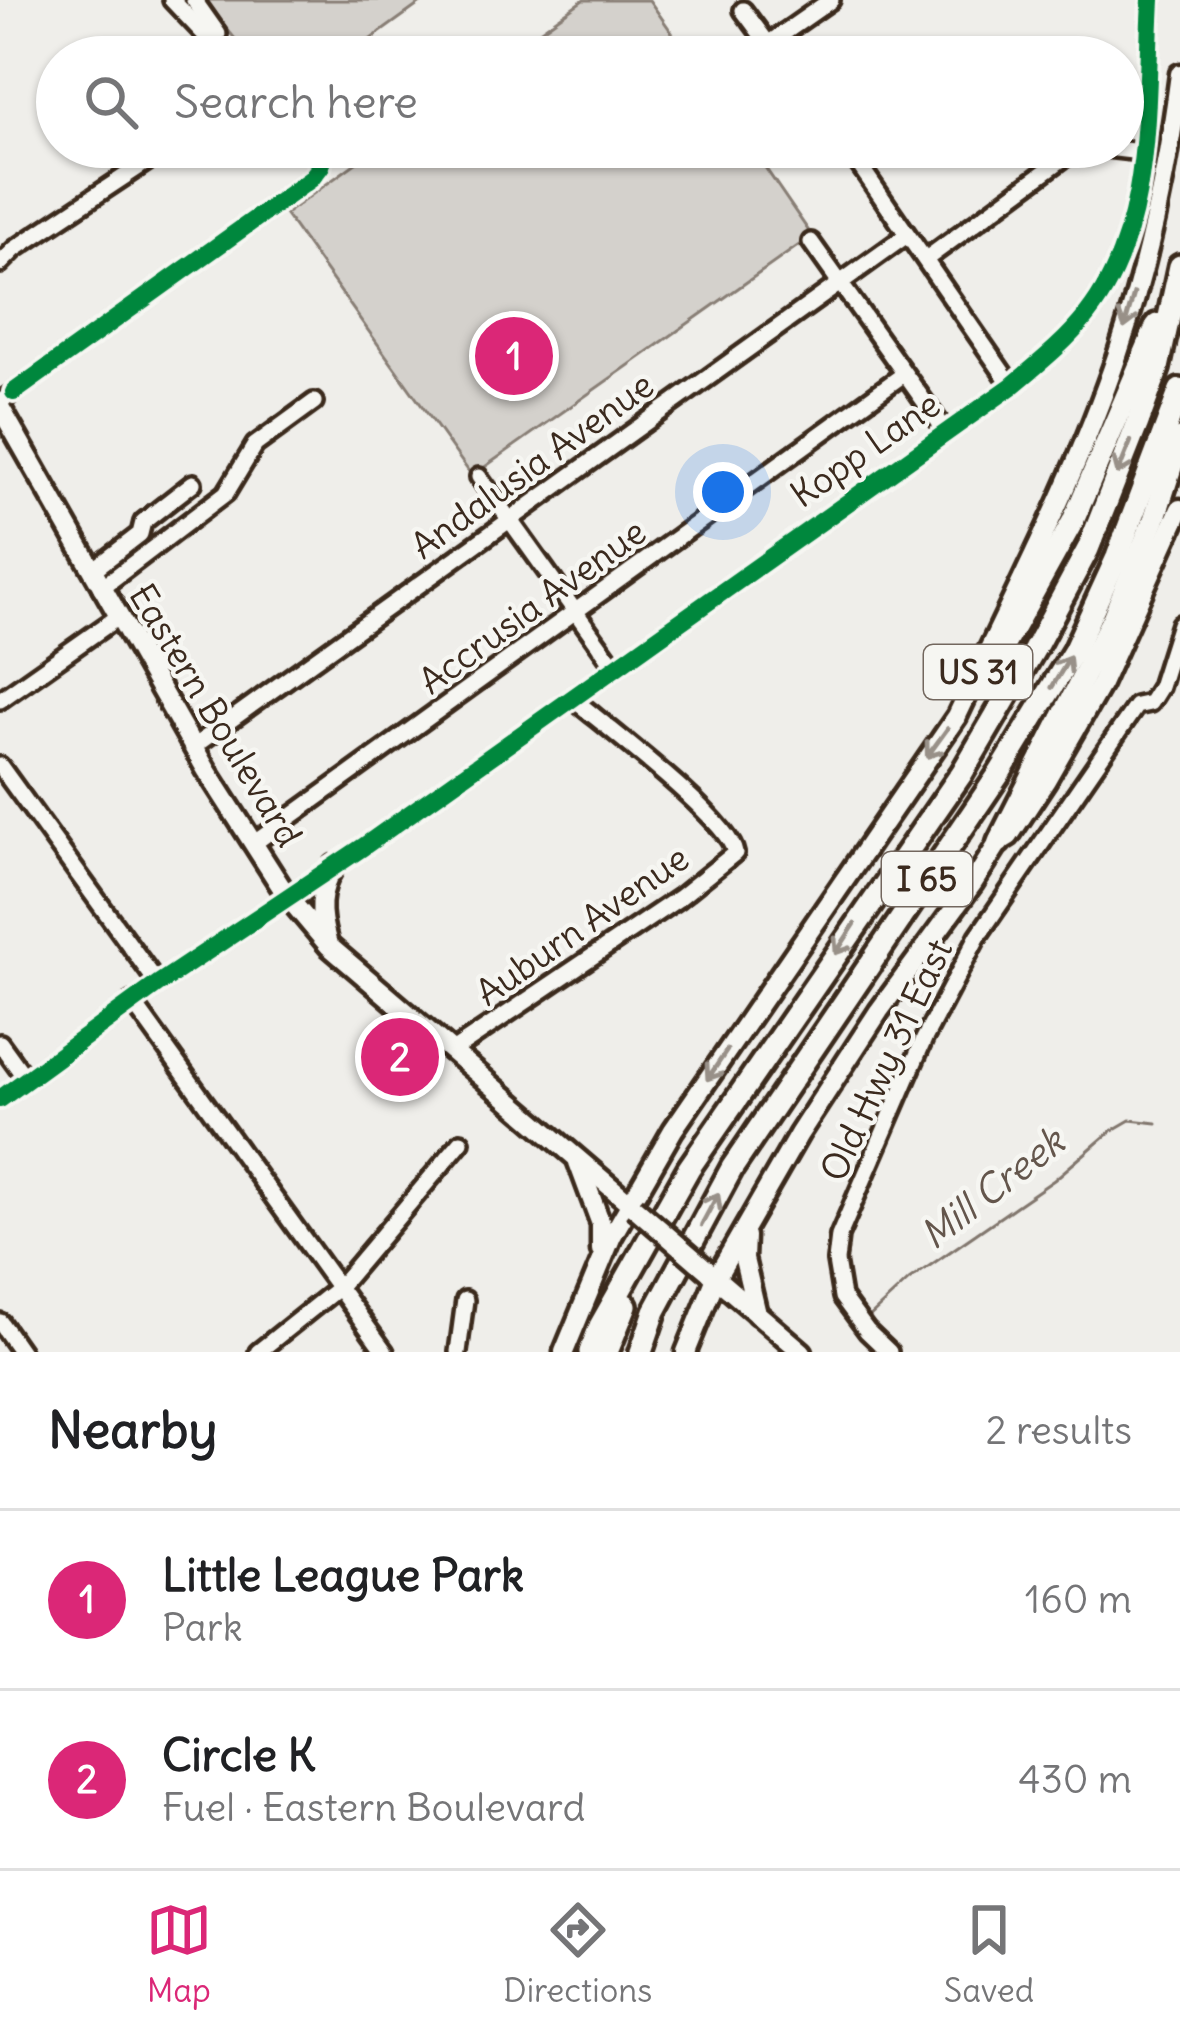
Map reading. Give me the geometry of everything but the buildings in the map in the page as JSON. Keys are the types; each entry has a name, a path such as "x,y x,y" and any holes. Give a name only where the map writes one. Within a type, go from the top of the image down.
{"highway":[{"path":"969,691 988,674 1073,521 1179,270"},
{"name":"I 65","path":"607,1352 689,1168 962,773 1088,549 1157,368 1179,270"},
{"name":"I 65","path":"641,1352 655,1311 732,1168 999,774 1074,651 1117,557 1180,390"},
{"path":"999,842 1113,618 1154,520 1180,439"},
{"path":"590,1352 599,1326 689,1168"}],"main road":[{"name":"US 31","path":"564,1352 601,1262 673,1130 957,716 1048,523 1117,354 1155,218 1180,74"},
{"name":"Eastern Boulevard","path":"0,404 194,747 287,896 329,946 802,1352"},
{"name":"US 31","path":"686,1352 711,1274 879,1011 1046,780 1101,684 1180,509"},
{"path":"329,946 320,903 334,866"},
{"path":"576,1157 601,1224 601,1262"},
{"path":"746,1224 744,1258 757,1314"}],"street":[{"path":"172,0 206,36"},
{"path":"189,0 220,36"},
{"path":"789,36 831,0"},
{"name":"Kopp Lane","path":"1144,114 1150,0"},
{"path":"743,10 762,36"},
{"path":"0,264 15,249 137,168"},
{"path":"0,404 311,179 319,168"},
{"path":"861,168 1012,386"},
{"path":"926,259 1048,168"},
{"name":"Kopp Lane","path":"0,1099 132,1001 334,866 1012,386 1066,338 1102,292 1128,231 1139,168"},
{"name":"Andalusia Avenue","path":"194,747 907,235"},
{"path":"811,242 946,432"},
{"name":"Accrusia Avenue","path":"253,844 904,374"},
{"path":"96,579 226,493 255,445 314,402"},
{"path":"479,477 615,667"},
{"path":"96,579 140,534 143,522 193,484"},
{"path":"0,700 118,617"},
{"name":"Old Hwy 31 East","path":"889,1352 866,1331 842,1297 836,1261 847,1215 924,1039 978,936 1136,706 1150,703 1160,687 1180,624"},
{"name":"Auburn Avenue","path":"452,1052 679,898 735,853 732,839 700,807 572,698"},
{"path":"0,766 158,984"},
{"path":"132,1001 385,1352"},
{"path":"0,1042 26,1079"},
{"path":"258,1352 338,1288 461,1142"},
{"path":"458,1352 465,1300"},
{"path":"0,1322 22,1352"}],"shaded area":[{"path":"203,0 425,0 375,36 233,36"},
{"path":"583,0 649,0 674,36 532,36"},
{"path":"349,168 765,168 812,236 472,476 285,214"}],"waterway":[{"name":"Mill Creek","path":"867,1319 909,1280 1054,1180 1111,1131 1130,1120 1157,1123"}],"cycle path":[{"path":"1144,143 1151,0"},
{"path":"14,392 311,179 319,168"},
{"path":"0,1099 1012,386 1061,344 1109,281 1124,244 1141,168"}],"place":[{"name":"Little League Park","path":"514,356"},
{"name":"Circle K","path":"400,1057"}]}
